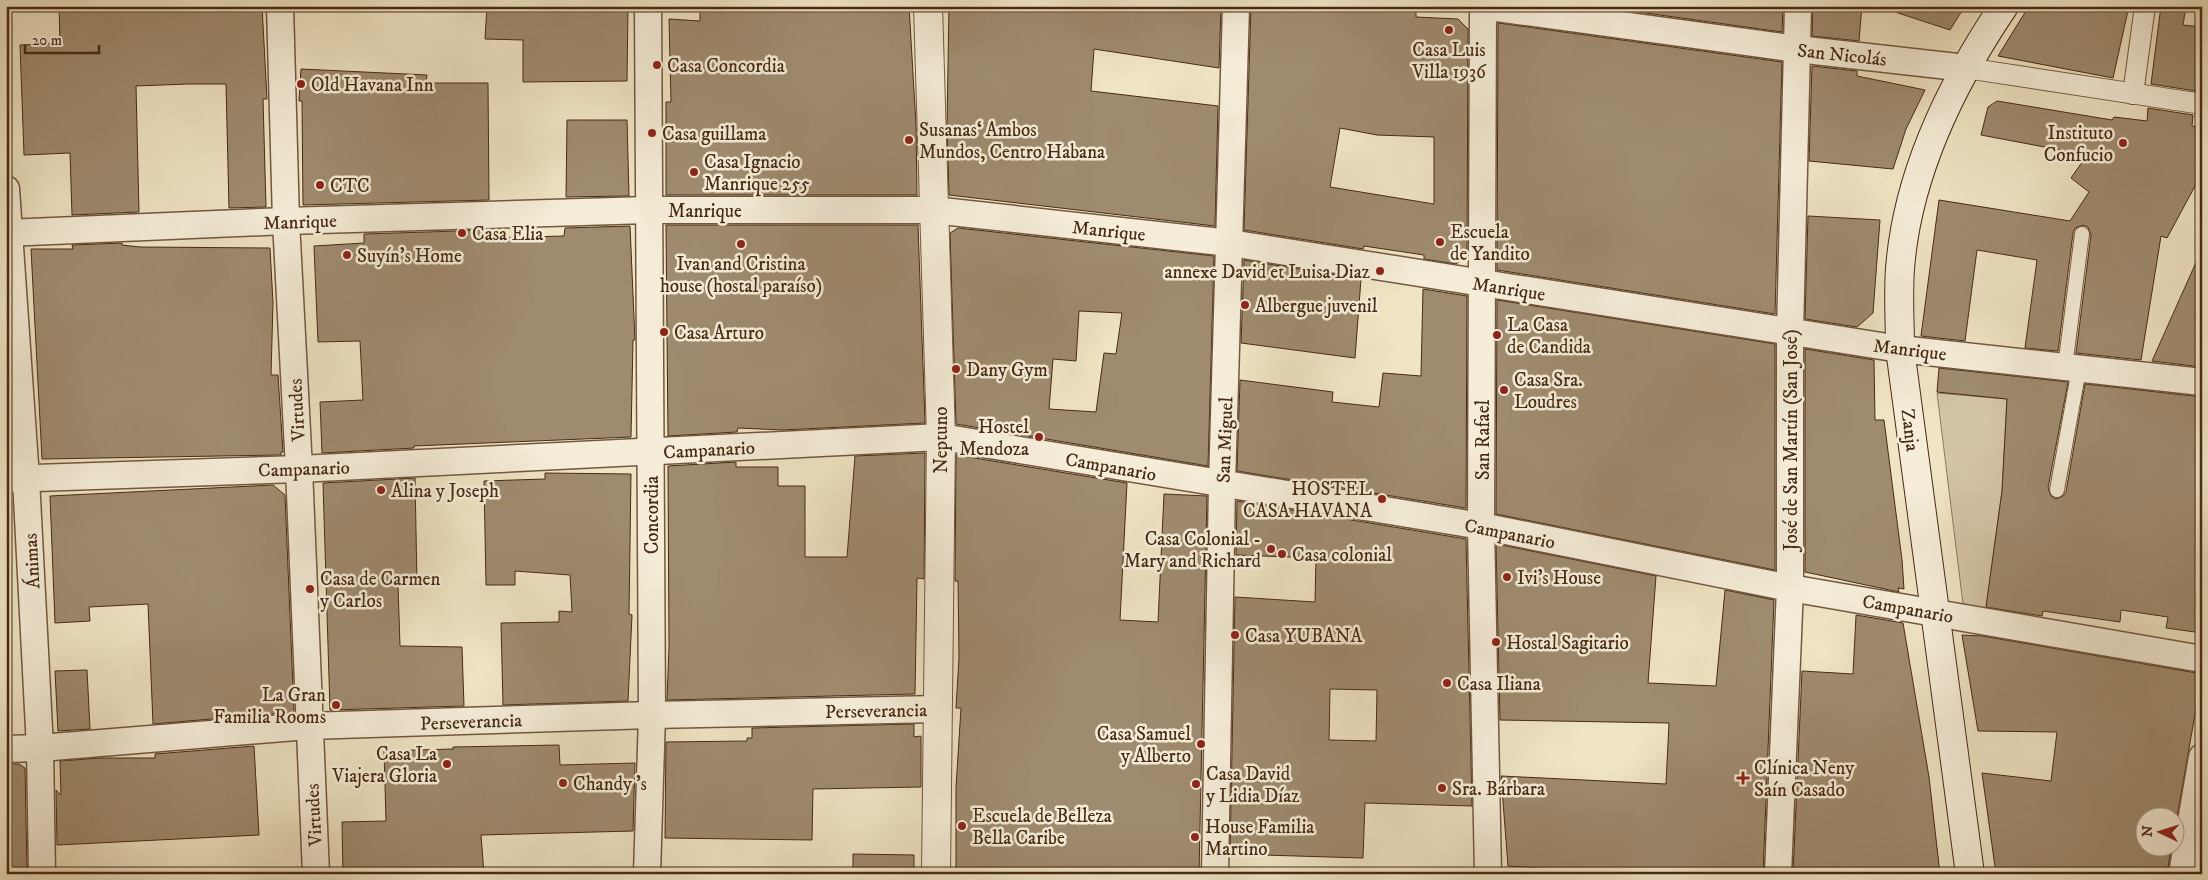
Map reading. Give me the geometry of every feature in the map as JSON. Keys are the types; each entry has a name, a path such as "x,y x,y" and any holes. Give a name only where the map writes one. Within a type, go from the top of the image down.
{"main road":[{"name":"Neptuno","path":"928,6 941,437 936,874"},
{"name":"Zanja","path":"1970,874 1900,349 1900,269 1908,218 1923,163 1966,68 2004,6"}],"street":[{"name":"Virtudes","path":"280,6 286,221 299,469 308,726 316,874"},
{"name":"Concordia","path":"647,874 652,715 648,6"},
{"name":"San Miguel","path":"1215,874 1222,485 1236,6"},
{"name":"San Nicolás","path":"1483,6 1797,49 1966,68 2202,104"},
{"name":"San Rafael","path":"1483,6 1481,526 1488,874"},
{"name":"José de San Martín (San José)","path":"1778,874 1790,588 1790,332 1798,6"},
{"path":"2132,94 2144,6"},
{"name":"Ánimas","path":"6,189 16,479 40,748 42,874"},
{"name":"Manrique","path":"7,233 286,221 648,210 933,210 1230,243 1900,349 2202,382"},
{"name":"Campanario","path":"16,479 299,469 941,437 1222,485 1481,526 1790,588 2202,659"},
{"name":"Perseverancia","path":"6,749 40,748 308,726 652,715 937,709"},
{"path":"2182,874 2202,757"}],"lane":[{"path":"2057,490 2072,368 2082,234"}],"shaded area":[{"path":"1937,393 2007,399 2002,491 1986,608 1963,604"}],"building":[{"path":"59,6 262,6 267,99 263,99 266,207 229,208 226,84 136,86 139,212 72,215 70,153 24,155 20,45 60,43"},
{"path":"487,6 628,6 627,81 523,82 523,40 485,39"},
{"path":"700,6 909,6 916,125 917,195 666,195 666,102 671,102 669,19 700,21"},
{"path":"949,6 1221,6 1219,68 1094,49 1091,91 1218,106 1215,226 949,195 947,125"},
{"path":"1251,6 1359,6 1416,11 1416,17 1458,19 1468,29 1467,256 1456,264 1424,259 1424,255 1364,246 1363,249 1244,230","holes":["1340,128 1377,135 1434,137 1434,204 1330,187"]},
{"path":"1595,6 1783,6 1782,32"},
{"path":"1813,6 1862,6 1859,41 1812,36"},
{"path":"1890,6 1965,6 1950,30 1889,10"},
{"path":"2029,6 2129,6 2113,78 1998,56"},
{"path":"2161,6 2186,6 2183,25 2202,27 2196,91 2151,84"},
{"path":"1498,23 1782,62 1775,314 1497,270"},
{"path":"1812,66 1857,71 1857,76 1925,90 1906,129 1893,169 1809,161"},
{"path":"301,69 427,75 426,83 488,83 489,200 303,205 302,101 299,101"},
{"path":"1997,101 2112,120 2114,117 2147,121 2148,108 2193,115 2192,126 2202,128 2202,173 2167,238 2161,236 2141,360 2076,353 2091,235 2088,227 2083,225 2075,228 2073,233 2058,351 2025,348 2037,260 1977,250 1965,341 1921,336 1939,200 2070,221 2089,192 2071,178 2087,155 1981,135 1988,107"},
{"path":"567,120 627,120 629,196 566,197"},
{"path":"1808,216 1880,220 1873,313 1857,327 1805,319"},
{"path":"666,225 918,225 925,423 782,430 738,428 737,432 668,436"},
{"path":"630,226 635,340 633,340 631,437 414,446 414,448 322,453 320,402 363,400 360,341 318,342 314,246 364,243 364,234 489,230 489,238 564,236 565,228"},
{"path":"958,228 1214,256 1208,466 956,424 950,233","holes":["1079,311 1122,313 1116,354 1104,353 1096,412 1049,409 1053,359 1076,361"]},
{"path":"122,243 122,245 140,247 270,248 273,303 271,375 278,375 283,452 281,452 281,455 42,459 31,249 73,249 72,245"},
{"path":"2202,249 2202,367 2152,361"},
{"path":"1244,260 1361,279 1355,358 1241,343"},
{"path":"1423,289 1467,296 1466,508 1237,471 1240,380 1333,392 1332,402 1379,407 1383,373 1421,376"},
{"path":"1497,300 1775,344 1775,570 1496,514"},
{"path":"1805,349 1874,360 1875,420 1884,420 1902,560 1904,589 1898,588 1899,592 1805,572"},
{"path":"1939,368 2068,382 2048,488 2051,496 2056,499 2063,496 2066,492 2085,384 2202,397 2202,633 2166,628 2168,617 2121,610 2120,622 2043,611 2042,616 1986,607 2002,491 2007,399 1937,392"},
{"path":"925,453 924,579 917,578 915,694 667,700 669,647 668,466 736,462 736,467 778,467 778,486 805,486 805,557 847,557 855,456"},
{"path":"956,455 1127,483 1120,620 1158,622 1164,494 1207,496 1199,874 956,874 956,787 961,708 956,708 959,658 958,581 955,581"},
{"path":"545,473 631,474 629,614 632,615 628,701 503,705 501,623 559,622 559,611 572,612 570,575 515,571 515,585 486,585 484,481 545,479"},
{"path":"415,478 417,584 398,585 400,646 462,647 464,706 330,710 323,483"},
{"path":"273,485 285,495 294,712 153,724 148,604 89,607 90,621 55,623 50,496"},
{"path":"1237,501 1466,539 1472,806 1365,803 1363,858 1230,854 1235,597 1315,602 1316,558 1236,555","holes":["1330,689 1377,690 1376,741 1329,740"]},
{"path":"1496,544 1656,576 1648,683 1716,686 1725,590 1774,600 1763,874 1638,874 1508,866 1501,776 1666,784 1669,723 1500,720"},
{"path":"1856,615 1903,623 1929,777 1940,874 1908,874 1862,869 1862,874 1793,874 1802,671 1853,674"},
{"path":"1962,635 1982,636 2202,674 2179,808 2136,808 2136,858 2169,858 2167,874 1996,874 1982,773 2051,781 2057,732 1978,731"},
{"path":"87,670 90,729 58,731 55,671"},
{"path":"914,724 914,737 921,736 921,787 813,789 812,840 665,838 666,742 747,741 747,738 752,738 752,728"},
{"path":"559,745 560,765 635,763 633,831 481,835 484,874 343,874 342,822 386,821 384,751 453,749 453,747"},
{"path":"254,746 259,835 57,845 56,790 61,795 60,761 100,758 155,758 155,754"},
{"path":"6,764 19,764 25,768 27,874 6,874"},
{"path":"853,854 914,855 914,874 853,874"}],"place":[{"name":"Casa Luis Villa 1936","path":"1449,30"},
{"name":"Casa Concordia","path":"657,65"},
{"name":"Old Havana Inn","path":"301,84"},
{"name":"Casa guillama","path":"652,133"},
{"name":"Susanas‘ Ambos Mundos, Centro Habana","path":"909,140"},
{"name":"Instituto Confucio","path":"2123,143"},
{"name":"Casa Ignacio Manrique 255","path":"694,172"},
{"name":"CTC","path":"320,185"},
{"name":"Casa Elia","path":"462,233"},
{"name":"Escuela de Yandito","path":"1440,242"},
{"name":"Ivan and Cristina house (hostal paraíso)","path":"741,244"},
{"name":"Suyín’s Home","path":"347,255"},
{"name":"annexe David et Luisa Diaz","path":"1380,271"},
{"name":"Albergue juvenil","path":"1245,305"},
{"name":"Casa Arturo","path":"664,332"},
{"name":"La Casa de Candida","path":"1497,335"},
{"name":"Dany Gym","path":"956,369"},
{"name":"Casa Sra. Loudres","path":"1504,390"},
{"name":"Hostel Mendoza","path":"1039,437"},
{"name":"Alina y Joseph","path":"381,490"},
{"name":"HOSTEL CASA HAVANA","path":"1382,499"},
{"name":"Casa Colonial - Mary and Richard","path":"1271,549"},
{"name":"Casa colonial","path":"1282,554"},
{"name":"Ivi's House","path":"1507,577"},
{"name":"Casa de Carmen y Carlos","path":"310,589"},
{"name":"Casa YUBANA","path":"1235,635"},
{"name":"Hostal Sagitario","path":"1496,642"},
{"name":"Casa Iliana","path":"1447,683"},
{"name":"La Gran Familia Rooms","path":"336,705"},
{"name":"Casa Samuel y Alberto","path":"1201,744"},
{"name":"Casa La Viajera Gloria","path":"447,764"},
{"name":"Clínica Neny Saín Casado","path":"1743,778"},
{"name":"Chandy 's","path":"563,783"},
{"name":"Casa David y Lidia Díaz","path":"1196,784"},
{"name":"Sra. Bárbara","path":"1442,788"},
{"name":"Escuela de Belleza Bella Caribe","path":"962,826"},
{"name":"House Familia Martino","path":"1195,837"}]}
